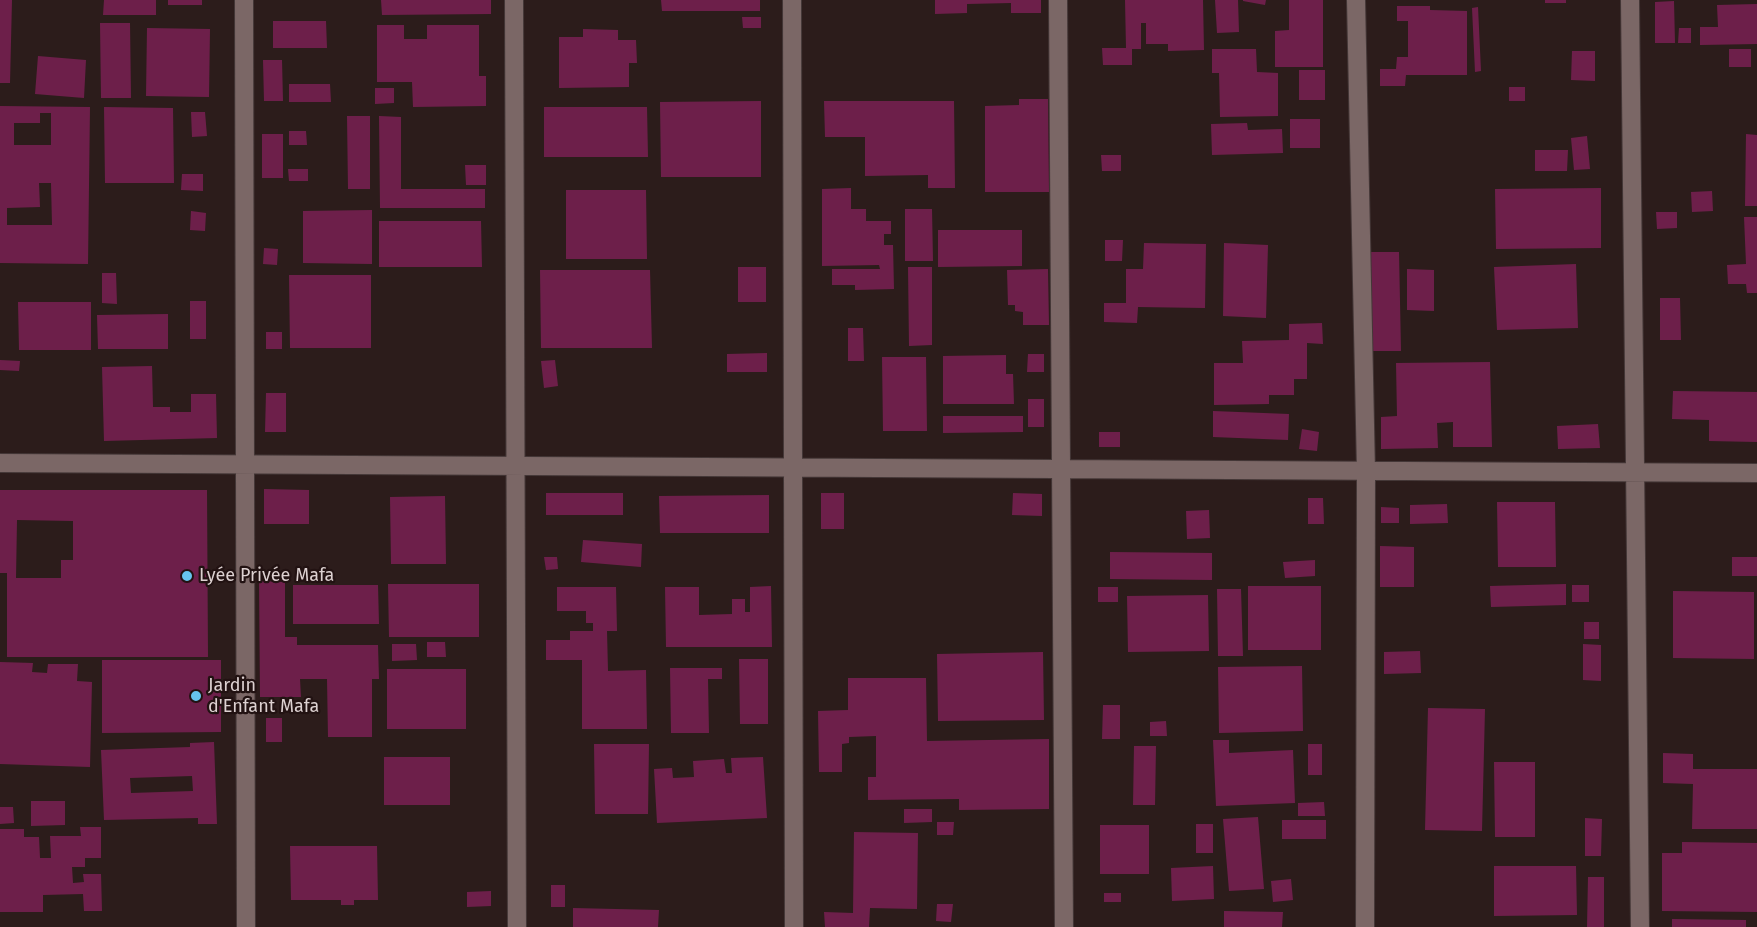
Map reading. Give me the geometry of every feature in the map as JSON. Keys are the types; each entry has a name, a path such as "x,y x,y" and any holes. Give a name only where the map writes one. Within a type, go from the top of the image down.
{"street":[{"path":"244,0 246,927"},
{"path":"514,0 518,927"},
{"path":"792,0 794,927"},
{"path":"1058,0 1064,927"},
{"path":"1356,0 1366,471 1365,927"},
{"path":"1630,0 1640,927"},
{"path":"0,463 1757,473"}],"building":[{"path":"0,0 12,0 10,83 0,83"},
{"path":"104,0 156,0 156,15 103,15"},
{"path":"168,0 202,0 202,5 168,5"},
{"path":"381,0 491,0 491,14 382,15"},
{"path":"661,0 760,0 760,11 662,11"},
{"path":"935,0 1041,0 1041,13 1011,13 1011,3 967,4 967,13 935,14"},
{"path":"1125,0 1203,0 1204,50 1168,51 1168,44 1146,44 1146,23 1141,23 1141,49 1132,49 1132,65 1103,65 1102,48 1126,48"},
{"path":"1215,0 1238,0 1239,32 1217,33"},
{"path":"1243,0 1266,0 1265,5"},
{"path":"1289,0 1323,0 1323,67 1275,67 1275,31 1289,30"},
{"path":"1545,0 1566,0 1566,3 1545,3"},
{"path":"1674,1 1675,43 1655,43 1655,2"},
{"path":"1757,4 1757,44 1700,45 1700,27 1718,27 1717,5"},
{"path":"1397,6 1430,6 1430,10 1467,11 1467,75 1406,75 1405,86 1380,86 1380,69 1396,69 1397,57 1408,57 1408,21 1397,21"},
{"path":"1478,7 1481,71 1475,72 1472,8"},
{"path":"742,17 761,17 761,28 743,28"},
{"path":"273,21 326,21 327,48 273,48"},
{"path":"100,23 130,23 131,98 101,98"},
{"path":"377,25 404,25 404,39 427,39 427,25 479,25 479,76 486,76 486,106 413,107 412,82 377,82"},
{"path":"147,28 210,29 209,97 146,96"},
{"path":"1679,28 1691,28 1691,43 1678,43"},
{"path":"583,29 618,30 618,40 636,40 637,63 629,63 629,87 559,88 559,37 583,37"},
{"path":"1212,49 1256,49 1257,72 1278,73 1278,116 1220,117 1219,73 1212,73"},
{"path":"1729,49 1751,49 1751,67 1729,67"},
{"path":"1572,51 1595,51 1595,81 1571,80"},
{"path":"38,56 86,60 84,98 35,94"},
{"path":"263,60 282,60 283,101 264,101"},
{"path":"1299,70 1325,70 1325,100 1299,100"},
{"path":"289,84 330,84 331,102 289,102"},
{"path":"1509,87 1525,87 1525,101 1509,101"},
{"path":"375,88 394,88 394,103 375,104"},
{"path":"1019,99 1048,99 1049,192 985,192 985,106 1019,105"},
{"path":"761,101 761,177 661,177 660,102"},
{"path":"824,101 954,101 955,188 928,188 928,175 865,176 865,137 825,137"},
{"path":"0,106 90,107 88,264 0,263","holes":["40,113 51,113 51,145 14,145 14,123 40,123","39,183 51,183 52,225 7,225 7,208 40,207"]},
{"path":"104,107 173,108 174,183 105,183"},
{"path":"544,107 647,107 648,157 544,157"},
{"path":"191,112 205,112 207,136 192,137"},
{"path":"347,116 370,116 370,189 348,189"},
{"path":"379,116 401,117 401,189 485,189 485,208 380,208"},
{"path":"1290,119 1320,119 1320,148 1290,148"},
{"path":"1247,123 1248,130 1282,129 1283,153 1212,155 1211,124"},
{"path":"289,131 306,131 307,145 289,145"},
{"path":"262,134 283,134 283,178 262,178"},
{"path":"1746,134 1757,135 1757,206 1745,206"},
{"path":"1587,136 1590,169 1574,170 1571,138"},
{"path":"1535,150 1568,150 1567,171 1535,171"},
{"path":"1101,155 1121,155 1121,171 1102,171"},
{"path":"465,165 486,165 486,185 466,185"},
{"path":"288,169 308,169 308,181 289,181"},
{"path":"182,174 203,174 203,191 181,190"},
{"path":"851,188 851,209 866,209 866,221 891,221 891,234 884,234 884,245 893,245 894,289 855,290 855,285 832,285 832,269 880,269 879,265 822,266 822,189"},
{"path":"1601,188 1601,248 1496,249 1495,189"},
{"path":"566,190 646,190 647,259 566,259"},
{"path":"1712,191 1713,211 1692,212 1691,192"},
{"path":"905,209 932,209 933,261 905,261"},
{"path":"372,210 372,264 303,263 303,211"},
{"path":"191,211 206,213 205,231 190,230"},
{"path":"1656,212 1677,212 1677,228 1657,229"},
{"path":"1744,217 1757,217 1757,293 1747,293 1746,284 1728,284 1727,265 1746,264"},
{"path":"379,221 481,221 482,267 379,267"},
{"path":"938,230 1022,230 1022,266 938,267"},
{"path":"1105,240 1123,240 1122,261 1105,261"},
{"path":"1144,243 1206,244 1205,308 1138,307 1137,323 1104,322 1104,303 1126,303 1126,269 1143,269"},
{"path":"1224,243 1268,245 1266,318 1223,316"},
{"path":"264,248 278,249 277,265 263,264"},
{"path":"1370,252 1399,252 1401,351 1371,351"},
{"path":"1576,264 1578,328 1497,330 1494,267"},
{"path":"738,267 766,267 766,302 738,302"},
{"path":"908,267 932,267 932,345 909,346"},
{"path":"1048,269 1049,325 1023,325 1023,312 1015,311 1015,305 1008,305 1007,270"},
{"path":"1407,269 1434,270 1434,311 1407,310"},
{"path":"540,270 650,270 652,348 541,348"},
{"path":"102,273 116,273 117,304 102,303"},
{"path":"289,275 371,275 371,348 290,348"},
{"path":"1660,298 1680,298 1681,340 1660,340"},
{"path":"190,301 206,301 206,339 190,339"},
{"path":"18,302 91,302 91,350 19,350"},
{"path":"168,314 168,349 98,349 97,315"},
{"path":"1322,323 1323,344 1307,343 1307,379 1294,379 1294,395 1269,395 1269,404 1214,405 1214,363 1243,363 1242,341 1289,340 1289,324"},
{"path":"848,328 863,328 864,361 848,361"},
{"path":"266,332 282,332 282,349 266,349"},
{"path":"767,353 767,372 727,372 727,354"},
{"path":"1028,354 1044,354 1044,372 1027,372"},
{"path":"1006,355 1006,374 1013,374 1014,404 943,404 943,356"},
{"path":"882,357 926,357 927,431 883,431"},
{"path":"0,360 20,361 19,371 0,370"},
{"path":"555,360 558,386 544,388 541,361"},
{"path":"1490,362 1492,447 1453,447 1453,422 1437,423 1438,448 1381,449 1381,417 1397,416 1396,363"},
{"path":"152,366 153,407 170,407 170,412 191,412 191,394 216,394 217,438 104,441 102,367"},
{"path":"1673,391 1757,392 1757,442 1709,441 1709,420 1672,419"},
{"path":"266,393 286,393 286,432 265,432"},
{"path":"1028,399 1044,399 1044,427 1028,427"},
{"path":"1213,411 1289,414 1288,440 1213,437"},
{"path":"943,416 1023,416 1023,432 943,433"},
{"path":"1598,424 1600,448 1558,449 1557,426"},
{"path":"1302,429 1319,432 1317,451 1299,449"},
{"path":"1099,432 1120,432 1120,447 1099,447"},
{"path":"264,489 309,490 309,524 264,524"},
{"path":"0,490 207,490 208,657 7,657 7,573 0,573","holes":["17,520 73,521 73,560 61,560 61,578 16,578"]},
{"path":"546,493 623,493 623,515 546,515"},
{"path":"821,493 844,493 844,529 821,529"},
{"path":"1013,493 1042,494 1042,516 1012,515"},
{"path":"769,495 769,533 660,533 659,496"},
{"path":"445,496 446,564 391,564 390,497"},
{"path":"1308,498 1323,498 1324,524 1308,524"},
{"path":"1497,502 1555,502 1556,567 1498,567"},
{"path":"1447,504 1448,523 1410,524 1410,505"},
{"path":"1381,507 1399,508 1399,523 1381,523"},
{"path":"1209,510 1210,538 1187,539 1186,511"},
{"path":"583,540 642,544 641,567 581,562"},
{"path":"1380,546 1414,547 1414,587 1380,587"},
{"path":"1110,552 1212,553 1212,580 1110,579"},
{"path":"544,557 557,557 558,569 546,570"},
{"path":"1732,557 1757,557 1757,576 1732,576"},
{"path":"1315,560 1315,576 1285,578 1283,562"},
{"path":"259,581 285,582 285,637 297,637 297,645 378,645 379,679 372,679 372,737 328,737 327,679 300,679 301,697 260,697"},
{"path":"388,584 479,584 479,637 389,637"},
{"path":"1566,584 1566,605 1491,607 1490,586"},
{"path":"293,585 378,585 379,624 293,624"},
{"path":"1572,585 1589,585 1589,602 1572,602"},
{"path":"771,586 772,647 666,647 665,587 699,587 699,615 732,614 732,599 745,599 745,612 750,612 750,587"},
{"path":"1248,586 1321,586 1321,650 1248,650"},
{"path":"557,587 616,587 617,631 607,631 608,671 646,670 647,729 582,729 582,660 546,660 546,640 570,640 570,631 593,631 593,623 586,623 586,611 557,611"},
{"path":"1098,587 1118,587 1118,602 1098,602"},
{"path":"1217,589 1241,589 1243,656 1218,656"},
{"path":"1673,591 1754,592 1754,659 1673,658"},
{"path":"1208,595 1209,651 1128,652 1127,596"},
{"path":"1584,622 1599,622 1599,639 1584,639"},
{"path":"427,642 445,642 446,657 427,657"},
{"path":"392,644 416,644 417,660 392,661"},
{"path":"1583,644 1601,645 1601,681 1583,680"},
{"path":"1420,651 1421,673 1384,674 1384,652"},
{"path":"1043,652 1044,720 938,721 937,654"},
{"path":"739,659 768,659 768,724 740,724"},
{"path":"102,660 221,660 221,732 102,733"},
{"path":"0,662 33,663 32,672 47,673 48,664 78,664 77,681 92,682 90,767 0,764"},
{"path":"1302,666 1303,731 1219,733 1218,667"},
{"path":"670,668 722,668 722,679 708,679 709,733 671,733"},
{"path":"387,669 466,669 466,729 387,729"},
{"path":"848,678 926,678 927,741 1049,739 1049,809 959,810 959,799 868,800 868,777 876,777 876,736 849,737 849,743 842,744 842,772 819,772 818,711 848,710"},
{"path":"1103,705 1120,705 1120,739 1102,739"},
{"path":"1428,708 1485,709 1482,831 1425,830"},
{"path":"266,718 282,718 282,742 266,742"},
{"path":"1166,721 1167,736 1150,736 1150,722"},
{"path":"1213,740 1229,740 1229,753 1293,750 1295,803 1216,806"},
{"path":"214,742 217,824 198,824 198,818 104,820 101,750 190,747 190,743","holes":["192,776 193,791 131,793 130,778"]},
{"path":"594,744 649,744 648,814 595,814"},
{"path":"1308,744 1322,744 1322,775 1308,775"},
{"path":"1134,746 1156,746 1155,805 1133,805"},
{"path":"1663,753 1693,754 1693,769 1757,769 1757,829 1692,829 1693,784 1663,783"},
{"path":"384,757 450,757 450,805 384,805"},
{"path":"763,757 767,818 657,823 654,769 672,768 673,778 694,777 693,761 724,759 726,773 732,773 731,758"},
{"path":"1494,762 1535,762 1535,837 1495,837"},
{"path":"31,801 65,801 65,825 31,826"},
{"path":"1324,802 1325,816 1298,816 1298,803"},
{"path":"0,807 13,807 14,823 0,824"},
{"path":"904,809 932,809 932,822 904,823"},
{"path":"1258,817 1264,889 1229,891 1223,819"},
{"path":"1585,818 1602,819 1601,856 1585,856"},
{"path":"1282,820 1326,820 1326,839 1282,839"},
{"path":"937,822 954,822 953,835 937,835"},
{"path":"1196,824 1213,824 1213,853 1196,853"},
{"path":"1100,825 1149,825 1149,874 1100,874"},
{"path":"80,827 101,827 101,858 85,858 85,867 72,867 73,883 84,882 83,874 101,874 102,911 84,911 83,894 43,895 43,912 0,912 0,829 24,829 24,837 39,837 40,858 51,858 50,836 81,836"},
{"path":"854,832 918,833 917,909 870,908 869,927 825,927 824,912 853,913"},
{"path":"1682,842 1757,843 1757,912 1662,911 1662,853 1682,853"},
{"path":"290,846 377,846 378,900 354,900 354,905 341,905 341,900 291,900"},
{"path":"1213,866 1214,899 1172,901 1171,868"},
{"path":"1494,866 1576,866 1577,915 1494,916"},
{"path":"1588,877 1604,877 1604,927 1587,927"},
{"path":"1291,879 1293,900 1273,902 1271,881"},
{"path":"551,885 565,885 565,907 551,907"},
{"path":"491,891 491,906 467,907 467,892"},
{"path":"1104,893 1121,893 1121,902 1104,902"},
{"path":"937,904 953,904 951,922 936,921"},
{"path":"573,908 659,910 658,927 573,927"},
{"path":"1224,911 1283,912 1282,927 1224,927"},
{"path":"1672,919 1746,920 1746,927 1672,927"}],"place":[{"name":"Lyée Privée Mafa","path":"187,576"},
{"name":"Jardin d'Enfant Mafa","path":"196,696"}]}
